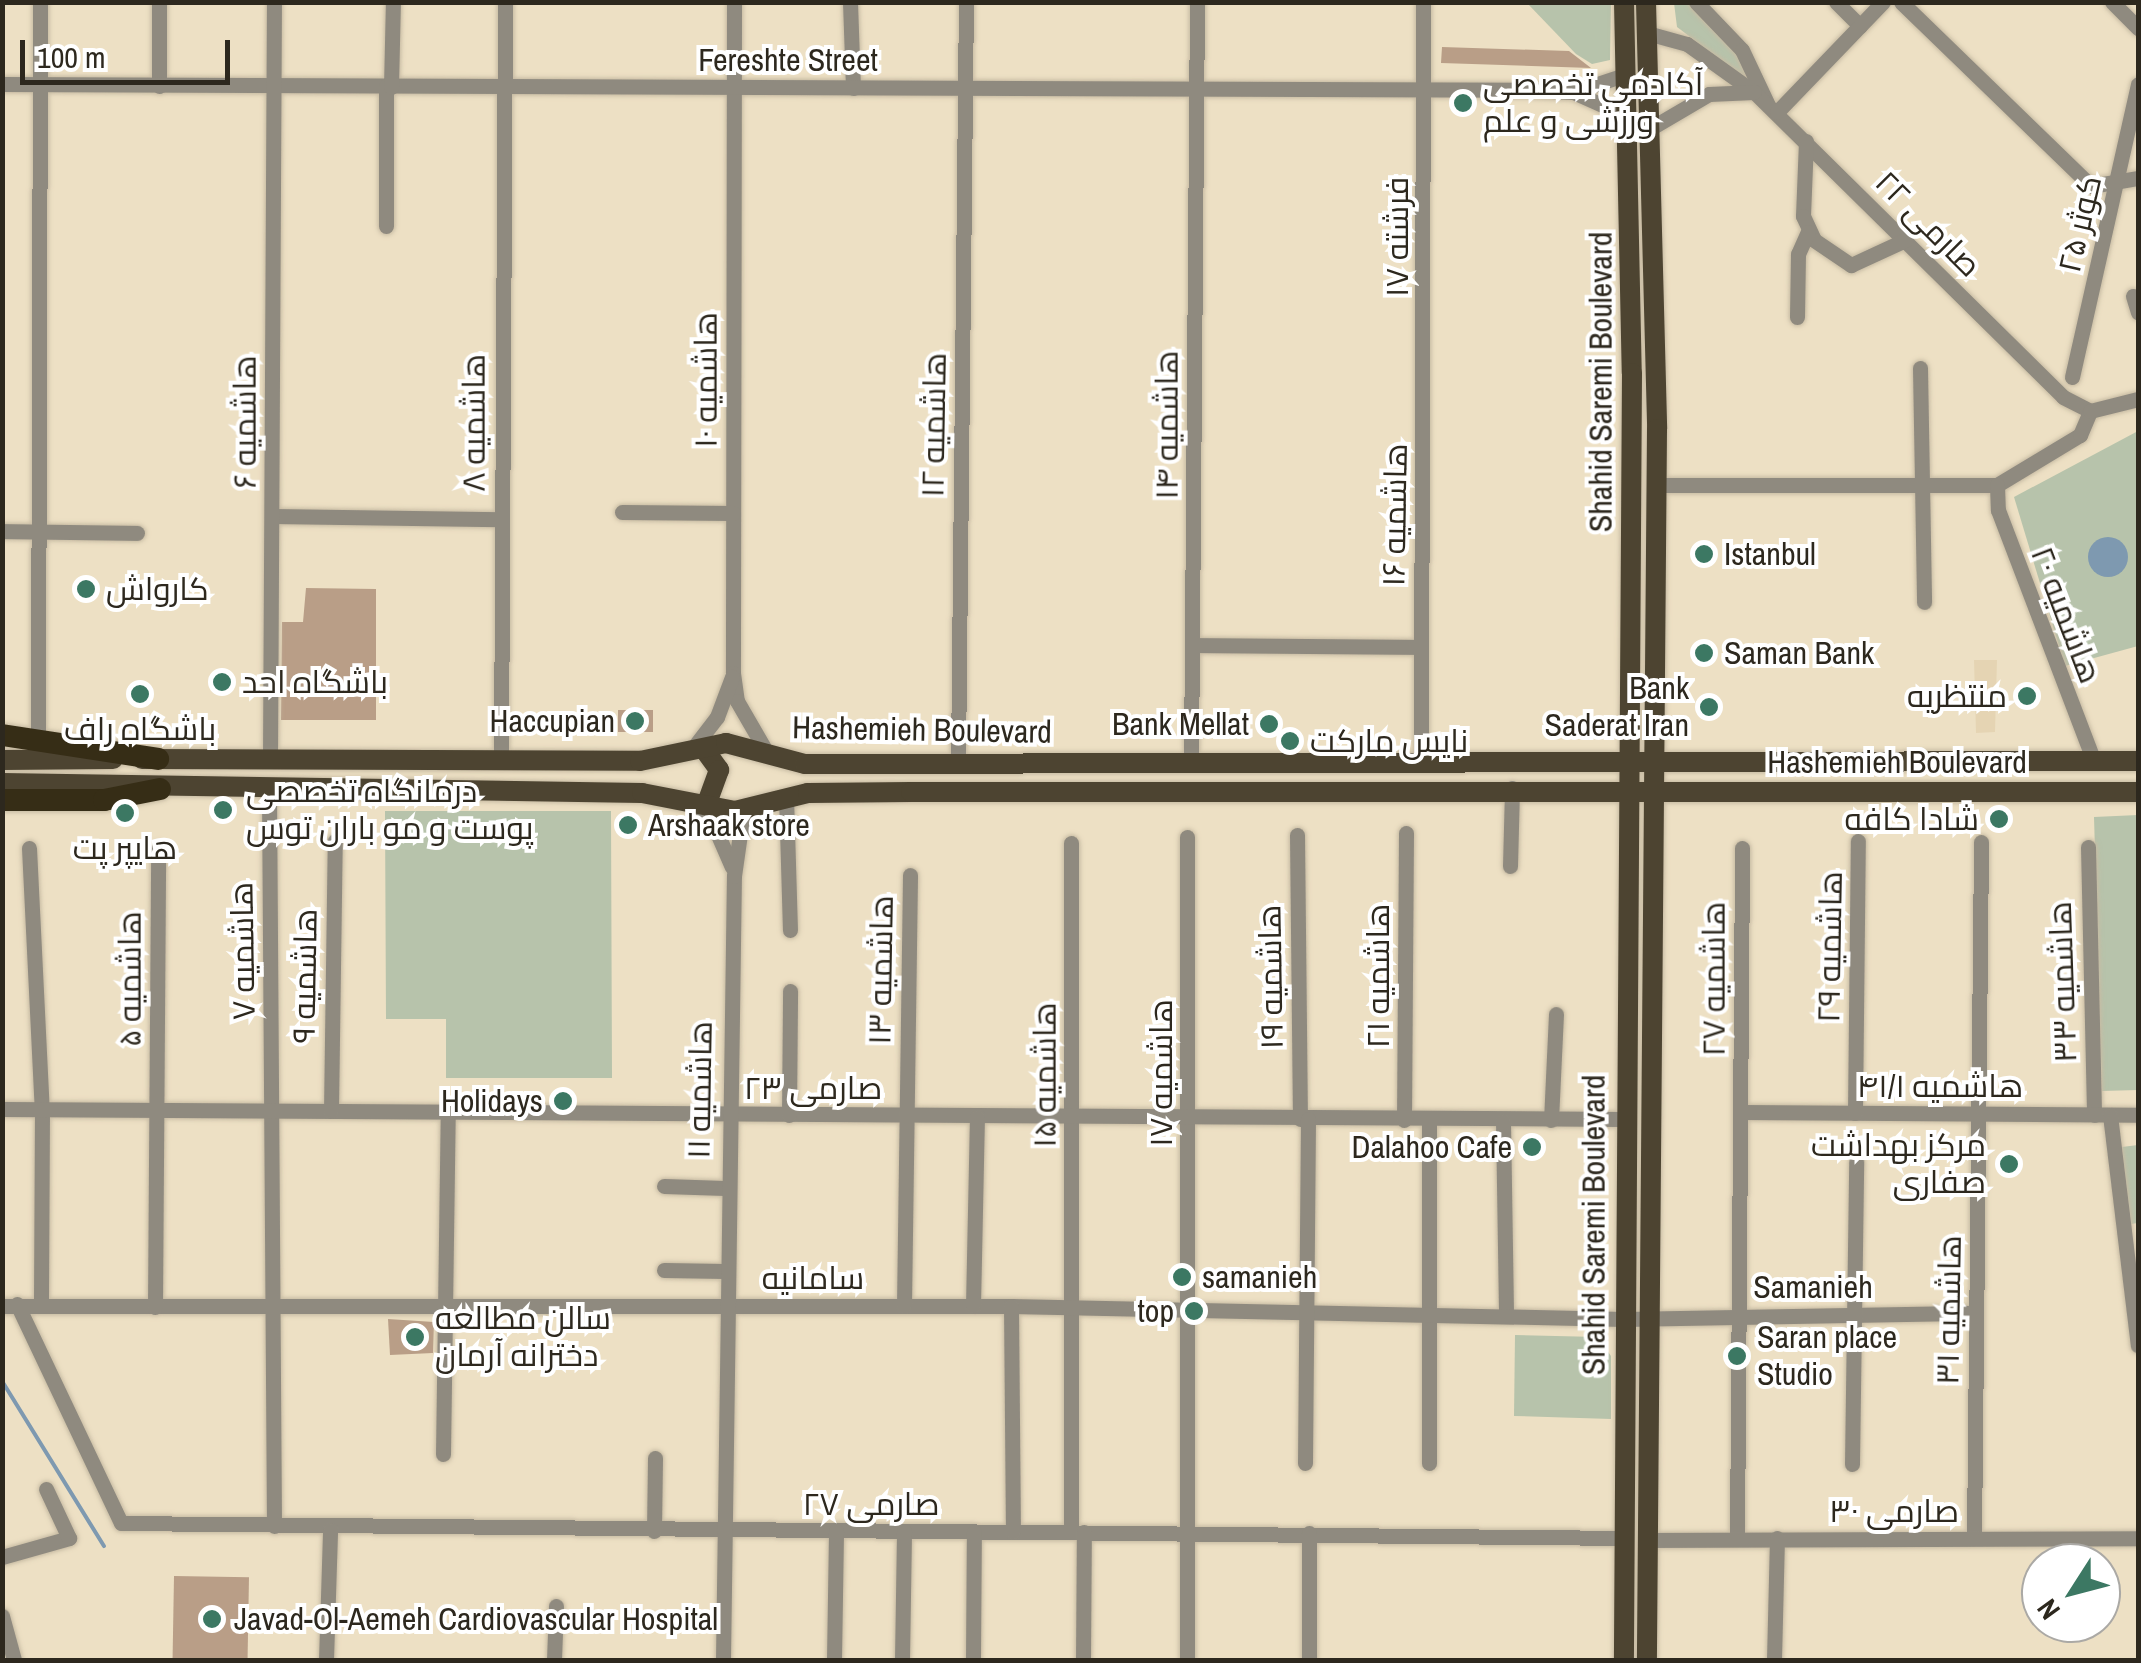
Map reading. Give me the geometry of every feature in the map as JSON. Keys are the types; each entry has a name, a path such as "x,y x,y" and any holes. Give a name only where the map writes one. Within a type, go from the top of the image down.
{"highway":[{"path":"2,735 38,735 158,759"},
{"path":"2,800 104,800 160,789"}],"main road":[{"name":"Shahid Saremi Boulevard","path":"1624,2 1632,373 1631,790 1623,1120 1624,1660"},
{"name":"Shahid Saremi Boulevard","path":"1646,2 1656,485 1648,1660"},
{"path":"1632,373 1655,373"},
{"name":"Hashemieh Boulevard","path":"2,760 501,760 696,751 726,742 805,764 2129,761"},
{"path":"696,751 719,770 697,802"},
{"path":"2128,792 2129,761"},
{"path":"1109,792 1110,762"},
{"name":"Hashemieh Boulevard","path":"2,783 697,802 735,811 776,799 1109,792 1512,788 2128,792"}],"street":[{"path":"38,735 40,2"},
{"path":"159,2 159,86"},
{"name":"هاشمیه ۶","path":"270,759 274,2"},
{"path":"386,226 392,2"},
{"name":"هاشمیه ۸","path":"501,760 505,2"},
{"name":"هاشمیه ۱۰","path":"733,673 734,2"},
{"path":"850,2 853,88"},
{"name":"هاشمیه ۱۲","path":"958,762 966,2"},
{"name":"هاشمیه ۱۴","path":"1190,762 1197,2"},
{"name":"فرشته ۱۷","path":"1423,2 1424,383"},
{"path":"1696,2 1742,50 1773,108 1882,2"},
{"path":"1836,2 1860,26"},
{"path":"1901,2 2091,186 2118,185 2138,178"},
{"path":"2112,2 2138,28"},
{"name":"صارمی ۲۲","path":"1647,33 1687,44 1773,108 2063,397 2090,411"},
{"name":"Fereshte Street","path":"2,84 1573,92 1627,74"},
{"name":"کوثر ۲۵","path":"2072,377 2138,84"},
{"name":"Fereshte Street","path":"1573,92 1627,116"},
{"path":"1651,128 1708,94 1754,92"},
{"path":"1797,317 1798,254 1808,232 1806,141"},
{"path":"1808,232 1851,266 1906,240"},
{"path":"2133,296 2138,312"},
{"path":"1920,368 1924,602"},
{"name":"هاشمیه ۱۶","path":"1421,762 1424,383"},
{"path":"1656,485 1998,485 2080,435 2090,411 2138,399"},
{"name":"هاشمیه ۲۰","path":"1998,485 1998,510 2094,762"},
{"path":"622,512 734,513"},
{"path":"272,516 501,518"},
{"path":"2,531 137,533"},
{"path":"1193,645 1421,648"},
{"path":"696,751 716,717 733,673"},
{"path":"733,673 737,702 766,752"},
{"path":"1510,866 1512,788"},
{"name":"هاشمیه ۷","path":"269,791 274,1526"},
{"path":"734,876 740,834 776,799"},
{"path":"776,799 790,930"},
{"path":"697,802 726,846 734,876"},
{"name":"هاشمیه ۲۱","path":"1404,1120 1406,833"},
{"name":"هاشمیه ۱۹","path":"1296,835 1308,1163 1306,1463"},
{"name":"هاشمیه ۱۷","path":"1187,837 1187,1660"},
{"name":"هاشمیه ۹","path":"330,1112 334,841"},
{"name":"هاشمیه ۲۹","path":"1855,1113 1858,841"},
{"name":"هاشمیه ۳۱","path":"1974,1538 1981,842"},
{"name":"هاشمیه ۱۵","path":"1071,843 1072,1307 1083,1660"},
{"path":"29,848 42,1110 41,1306"},
{"name":"هاشمیه ۲۷","path":"1737,1538 1742,848"},
{"name":"هاشمیه ۳۳","path":"2088,848 2102,1115 2138,1345"},
{"name":"هاشمیه ۵","path":"156,1307 158,849"},
{"name":"هاشمیه ۱۳","path":"904,1306 910,875"},
{"name":"هاشمیه ۱۱","path":"723,1660 726,1114 734,876"},
{"path":"789,1115 790,991"},
{"path":"1551,1120 1556,1014"},
{"name":"صارمی ۲۳","path":"2,1109 1623,1120"},
{"path":"443,1454 442,1308 448,1111"},
{"name":"هاشمیه ۴۱/۱","path":"1740,1112 2138,1115"},
{"path":"973,1306 977,1117"},
{"path":"1429,1120 1430,1464"},
{"path":"1502,1121 1506,1315"},
{"path":"1852,1464 1856,1162"},
{"path":"664,1186 725,1188"},
{"path":"664,1270 725,1271"},
{"name":"سامانیه","path":"10,1305 1011,1306 1624,1320"},
{"name":"صارمی ۲۷","path":"10,1305 121,1524 330,1530 1188,1532 1622,1538"},
{"path":"1011,1306 1013,1532"},
{"name":"Samanieh","path":"1624,1320 1738,1314 1976,1313"},
{"path":"654,1531 655,1458"},
{"path":"2,1557 69,1538 46,1489"},
{"path":"326,1660 330,1530"},
{"path":"834,1660 836,1531"},
{"path":"902,1660 904,1531"},
{"path":"973,1660 974,1532"},
{"path":"1309,1533 1309,1660"},
{"path":"1774,1660 1777,1538"},
{"name":"صارمی ۳۰","path":"1649,1540 2138,1538"},
{"path":"554,1660 556,1606"},
{"path":"2,1616 14,1660"}],"shaded area":[{"path":"1974,660 1997,660 1995,732 1976,733"}],"green space":[{"path":"1527,3 1611,3 1610,60 1592,64 1576,54"},
{"path":"1674,3 1691,3 1750,69 1746,79 1677,27"},
{"path":"2138,431 2138,646 2065,666 2014,497"},
{"path":"385,811 611,811 612,1078 446,1078 446,1019 386,1019"},
{"path":"2138,815 2138,1090 2102,1091 2094,817"},
{"path":"2138,1145 2138,1223 2131,1224 2122,1147"},
{"path":"1515,1335 1598,1337 1611,1356 1611,1419 1514,1416"}],"water":[{"path":"2108,537 2122,543 2128,557 2122,571 2108,577 2094,571 2088,557 2094,543"}],"building":[{"path":"1442,47 1569,51 1591,68 1441,63"},
{"path":"306,588 376,589 376,720 281,720 282,622 303,622"},
{"name":"Haccupian","path":"618,710 653,710 653,732 618,732"},
{"name":"سالن مطالعه دخترانه آرمان","path":"388,1319 434,1322 433,1353 390,1355"},
{"name":"Javad-Ol-Aemeh Cardiovascular Hospital","path":"174,1576 249,1577 248,1660 173,1660"}],"waterway":[{"path":"2,1381 104,1546"}],"place":[{"name":"آکادمی تخصصی ورزشی و علم","path":"1463,103"},
{"name":"Istanbul","path":"1704,554"},
{"name":"کارواش","path":"86,589"},
{"name":"Saman Bank","path":"1704,653"},
{"name":"باشگاه احد","path":"222,682"},
{"name":"باشگاه راف","path":"140,694"},
{"name":"منتظریه","path":"2027,696"},
{"name":"Bank Saderat Iran","path":"1709,707"},
{"name":"Haccupian","path":"635,721"},
{"name":"Bank Mellat","path":"1269,724"},
{"name":"نایس مارکت","path":"1290,741"},
{"name":"درمانگاه تخصصی پوست و مو باران توس","path":"223,810"},
{"name":"هایپر پت","path":"125,813"},
{"name":"شادا کافه","path":"1999,819"},
{"name":"Arshaak store","path":"628,825"},
{"name":"Holidays","path":"563,1101"},
{"name":"Dalahoo Cafe","path":"1532,1147"},
{"name":"مرکز بهداشت صفاری","path":"2009,1164"},
{"name":"samanieh","path":"1182,1277"},
{"name":"top","path":"1194,1311"},
{"name":"سالن مطالعه دخترانه آرمان","path":"415,1337"},
{"name":"Saran place Studio","path":"1737,1356"},
{"name":"Javad-Ol-Aemeh Cardiovascular Hospital","path":"212,1619"}]}
